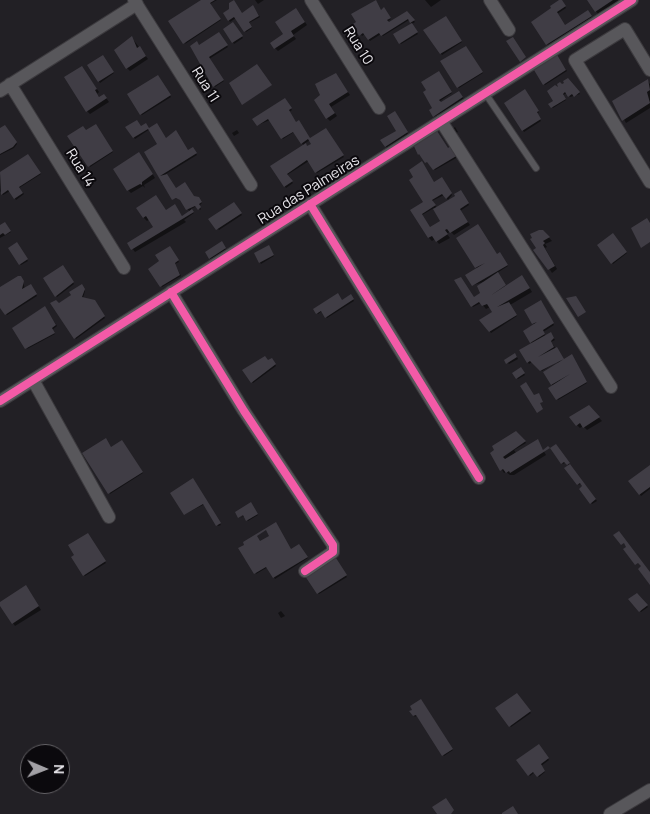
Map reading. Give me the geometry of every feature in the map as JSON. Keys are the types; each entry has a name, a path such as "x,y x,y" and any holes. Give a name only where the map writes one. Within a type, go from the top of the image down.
{"street":[{"name":"Rua 10","path":"311,0 379,108"},
{"path":"490,0 509,30"},
{"name":"Rua das Palmeiras","path":"0,401 632,0"},
{"path":"5,88 135,2"},
{"name":"Rua 11","path":"135,2 251,185"},
{"path":"591,26 600,44"},
{"path":"650,70 626,28 574,60 650,182"},
{"name":"Rua 14","path":"5,88 124,268"},
{"path":"441,121 611,387"},
{"path":"310,204 479,478"},
{"path":"171,292 244,411 333,544 333,552 305,571"},
{"path":"33,380 109,518"},
{"path":"610,814 650,790"}],"lane":[{"path":"484,94 536,168"}],"building":[{"path":"201,0 215,0 210,3 221,19 183,44 168,21"},
{"path":"234,0 242,13 253,5 259,16 249,22 252,27 244,32 234,17 228,21 223,13 229,9 229,3"},
{"path":"376,0 381,10 384,7 391,18 387,20 389,22 407,11 415,20 410,23 408,19 381,36 379,33 368,40 363,33 359,36 353,24 356,22 351,14"},
{"path":"559,0 562,0 566,6 557,12 565,25 588,10 592,16 546,45 531,22"},
{"path":"587,0 613,0 595,12"},
{"path":"296,8 305,22 291,31 294,36 274,49 270,43 283,34 275,22"},
{"path":"446,16 462,41 440,54 423,30"},
{"path":"233,22 243,36 232,43 223,29"},
{"path":"412,23 418,32 399,44 393,34"},
{"path":"219,32 228,45 209,57 224,80 213,87 190,46 197,41 199,45"},
{"path":"132,36 137,48 140,46 146,56 126,69 114,50"},
{"path":"513,37 526,57 520,62 506,41"},
{"path":"466,46 483,72 457,88 440,61"},
{"path":"556,53 566,70 543,85 534,70"},
{"path":"103,55 114,72 98,82 87,65"},
{"path":"257,64 272,85 242,105 229,83"},
{"path":"82,66 97,89 95,90 99,97 104,94 107,98 86,112 64,77"},
{"path":"439,71 452,92 439,100 441,102 459,91 463,97 433,117 429,110 432,108 423,92 426,90 421,82"},
{"path":"336,73 348,92 329,104 335,113 326,119 314,100 320,95 315,84"},
{"path":"158,75 171,95 140,115 127,94"},
{"path":"568,78 580,92 574,97 572,94 568,97 565,92 563,94 566,99 551,108 548,104 553,101 547,91 555,85 558,87 557,84 560,82 564,83 563,81"},
{"path":"648,79 650,90 647,92 650,103 622,121 612,101"},
{"path":"525,89 539,111 537,112 541,119 522,131 504,103"},
{"path":"285,98 292,108 289,110 296,122 299,120 310,138 326,128 344,155 315,173 307,160 287,174 293,181 284,187 270,166 306,143 307,146 311,144 308,139 301,144 293,132 281,139 268,119 257,126 252,119"},
{"path":"395,111 408,132 385,147 380,140 396,131 387,116"},
{"path":"137,120 141,126 146,123 149,128 157,123 166,138 176,130 188,150 193,147 197,153 160,176 167,174 176,188 185,182 194,196 199,197 202,202 199,204 201,207 198,210 195,206 186,210 180,200 176,198 172,200 144,152 157,144 148,129 133,138 125,127"},
{"path":"96,124 113,151 88,167 67,136 83,126 86,130"},
{"path":"5,125 17,142 13,147 0,154 0,128"},
{"path":"437,131 448,148 452,145 458,155 433,170 418,155 413,144"},
{"path":"139,152 153,174 142,182 142,185 140,184 127,191 113,169"},
{"path":"28,154 41,173 19,187 23,193 14,199 8,190 1,195 0,172"},
{"path":"422,161 434,182 442,177 452,193 446,199 442,194 432,200 436,205 422,214 430,227 440,221 433,209 455,196 454,194 461,190 469,203 460,209 468,222 450,233 447,229 445,230 448,234 436,242 432,236 428,238 410,210 423,202 409,180 413,177 409,170"},
{"path":"156,195 166,210 175,204 182,216 192,209 194,212 131,250 127,243 153,227 146,216 143,218 136,208"},
{"path":"234,202 242,213 216,230 208,219"},
{"path":"647,218 650,223 650,242 641,248 631,228"},
{"path":"5,222 11,231 5,235 3,233 0,235 0,225"},
{"path":"478,224 497,254 500,252 508,265 472,286 465,275 485,263 475,268 456,238"},
{"path":"543,230 550,237 543,241 545,243 543,245 555,266 548,270 533,250 536,248 530,239 532,238 530,234"},
{"path":"613,233 627,252 611,264 597,245"},
{"path":"222,241 226,248 209,259 205,252"},
{"path":"17,242 28,259 19,265 8,248"},
{"path":"269,245 274,255 259,263 254,253"},
{"path":"170,246 179,260 175,263 180,275 160,287 148,269 159,261 155,255"},
{"path":"63,265 74,282 55,297 43,278"},
{"path":"498,272 506,285 490,296 522,275 530,288 497,307 509,302 517,315 489,332 479,320 492,312 487,304 482,306 479,302 471,307 454,280 461,277 474,297 480,293 477,286"},
{"path":"21,276 24,281 22,289 31,284 37,294 5,315 0,308 0,287"},
{"path":"82,284 85,289 82,297 95,300 105,316 74,339 50,303 56,300 59,303 71,295 69,292"},
{"path":"338,293 342,300 351,294 354,299 325,318 321,311 316,314 313,309"},
{"path":"576,296 586,312 578,317 566,298"},
{"path":"541,300 554,323 543,330 545,334 530,343 523,331 537,322 532,324 524,310"},
{"path":"45,306 56,325 52,328 55,333 25,349 12,328"},
{"path":"551,332 554,338 551,341 554,347 538,357 557,347 564,359 540,371 530,361 527,363 519,350"},
{"path":"515,353 517,357 506,364 504,360"},
{"path":"572,354 587,382 556,400 548,388 570,374 551,385 543,372"},
{"path":"265,356 268,360 272,358 276,364 251,383 242,370"},
{"path":"521,367 525,373 516,379 512,373"},
{"path":"526,382 534,395 539,393 543,402 540,403 543,409 537,413 520,386"},
{"path":"589,405 600,417 583,428 580,423 576,426 569,417"},
{"path":"516,431 526,441 503,457 505,459 538,439 543,450 548,446 550,448 510,473 509,471 506,473 503,469 500,471 490,453 494,450 492,446"},
{"path":"106,438 111,447 122,440 143,472 108,494 82,453"},
{"path":"556,444 570,463 567,465 564,462 561,464 550,448"},
{"path":"570,464 596,499 590,504 579,489 582,486 580,483 577,485 564,468"},
{"path":"650,465 650,487 639,495 628,481"},
{"path":"193,478 221,523 216,526 203,504 184,515 170,493"},
{"path":"251,502 258,514 246,521 243,515 238,518 235,512"},
{"path":"276,522 291,549 299,544 308,557 273,578 266,567 254,574 238,548 244,545 243,542","holes":["266,530 269,536 260,541 257,536"]},
{"path":"619,531 650,572 650,585 638,569 641,566 638,563 635,565 623,549 626,547 624,543 621,545 613,535"},
{"path":"88,533 106,561 83,576 71,557 74,555 68,545"},
{"path":"336,558 347,575 317,594 305,576"},
{"path":"26,585 39,606 12,624 0,606 0,602"},
{"path":"637,593 648,605 639,612 628,599"},
{"path":"517,693 531,711 509,727 495,708"},
{"path":"421,699 453,749 442,756 416,715 413,716 409,711 412,710 410,706"},
{"path":"539,744 549,758 541,764 545,771 537,777 533,772 528,776 516,760"},
{"path":"446,798 454,810 451,814 437,814 432,807"},
{"path":"513,806 518,814 502,814 502,813"}],"cycle path":[{"path":"0,401 632,0"},
{"path":"310,204 479,478"},
{"path":"171,292 244,411 333,545 333,552 305,571"}]}
